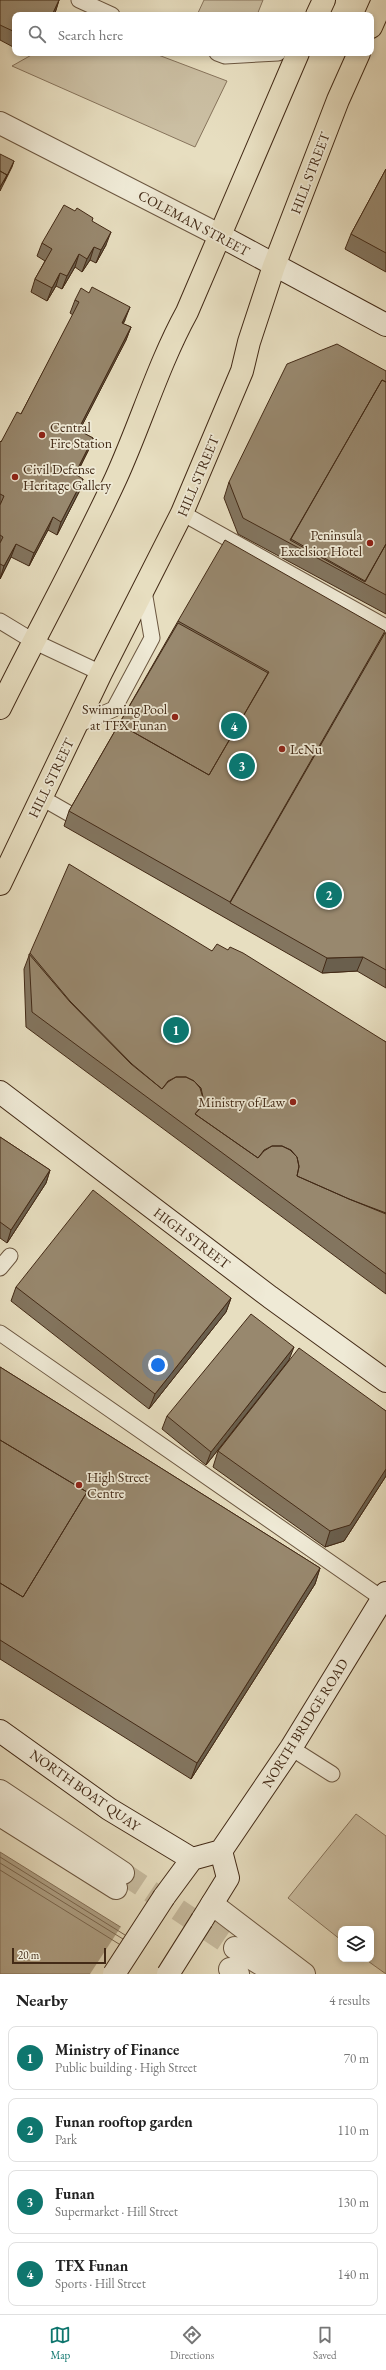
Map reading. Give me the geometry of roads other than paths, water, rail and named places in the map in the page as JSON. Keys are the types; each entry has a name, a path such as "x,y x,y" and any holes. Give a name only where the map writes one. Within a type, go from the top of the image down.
{"main road":[{"path":"318,12 324,0"},
{"path":"374,22 385,0"},
{"path":"0,708 33,641 97,519 134,438 170,343 187,312 297,56"},
{"name":"HILL STREET","path":"0,884 101,674 182,513 242,371 249,342 274,266 338,100 359,56"}],"street":[{"name":"COLEMAN STREET","path":"0,123 219,235 386,325"},
{"name":"HIGH STREET","path":"0,1092 270,1297 386,1381"},
{"name":"NORTH BRIDGE ROAD","path":"221,1850 291,1748 384,1596"},
{"name":"NORTH BOAT QUAY","path":"0,1730 108,1810 192,1859"},
{"path":"0,1790 120,1881 0,1815"},
{"path":"114,1974 164,1897 192,1859 221,1850 228,1878 168,1974"},
{"path":"207,1912 230,1920 304,1974"},
{"path":"235,1948 277,1974"}],"lane":[{"path":"79,0 105,12"},
{"path":"182,513 386,628"},
{"path":"77,725 114,709 152,638 144,591"},
{"path":"0,621 33,641 101,674"},
{"path":"42,798 70,814"},
{"path":"0,1268 10,1256"},
{"path":"0,1333 384,1596"},
{"path":"291,1748 332,1774"}],"water":[{"path":"0,1852 196,1974 0,1974"}],"tunnel":[{"path":"123,1873 235,1948"}],"place":[{"name":"Central Fire Station","path":"42,435"},
{"name":"Civil Defense Heritage Gallery","path":"15,477"},
{"name":"Peninsula Excelsior Hotel","path":"370,543"},
{"name":"Swimming Pool at TFX Funan","path":"175,717"},
{"name":"TFX Funan","path":"234,726"},
{"name":"LeNu","path":"282,749"},
{"name":"Funan","path":"242,766"},
{"name":"Funan rooftop garden","path":"329,895"},
{"name":"Ministry of Finance","path":"176,1030"},
{"name":"Ministry of Law","path":"293,1102"},
{"name":"High Street Centre","path":"79,1485"}]}
